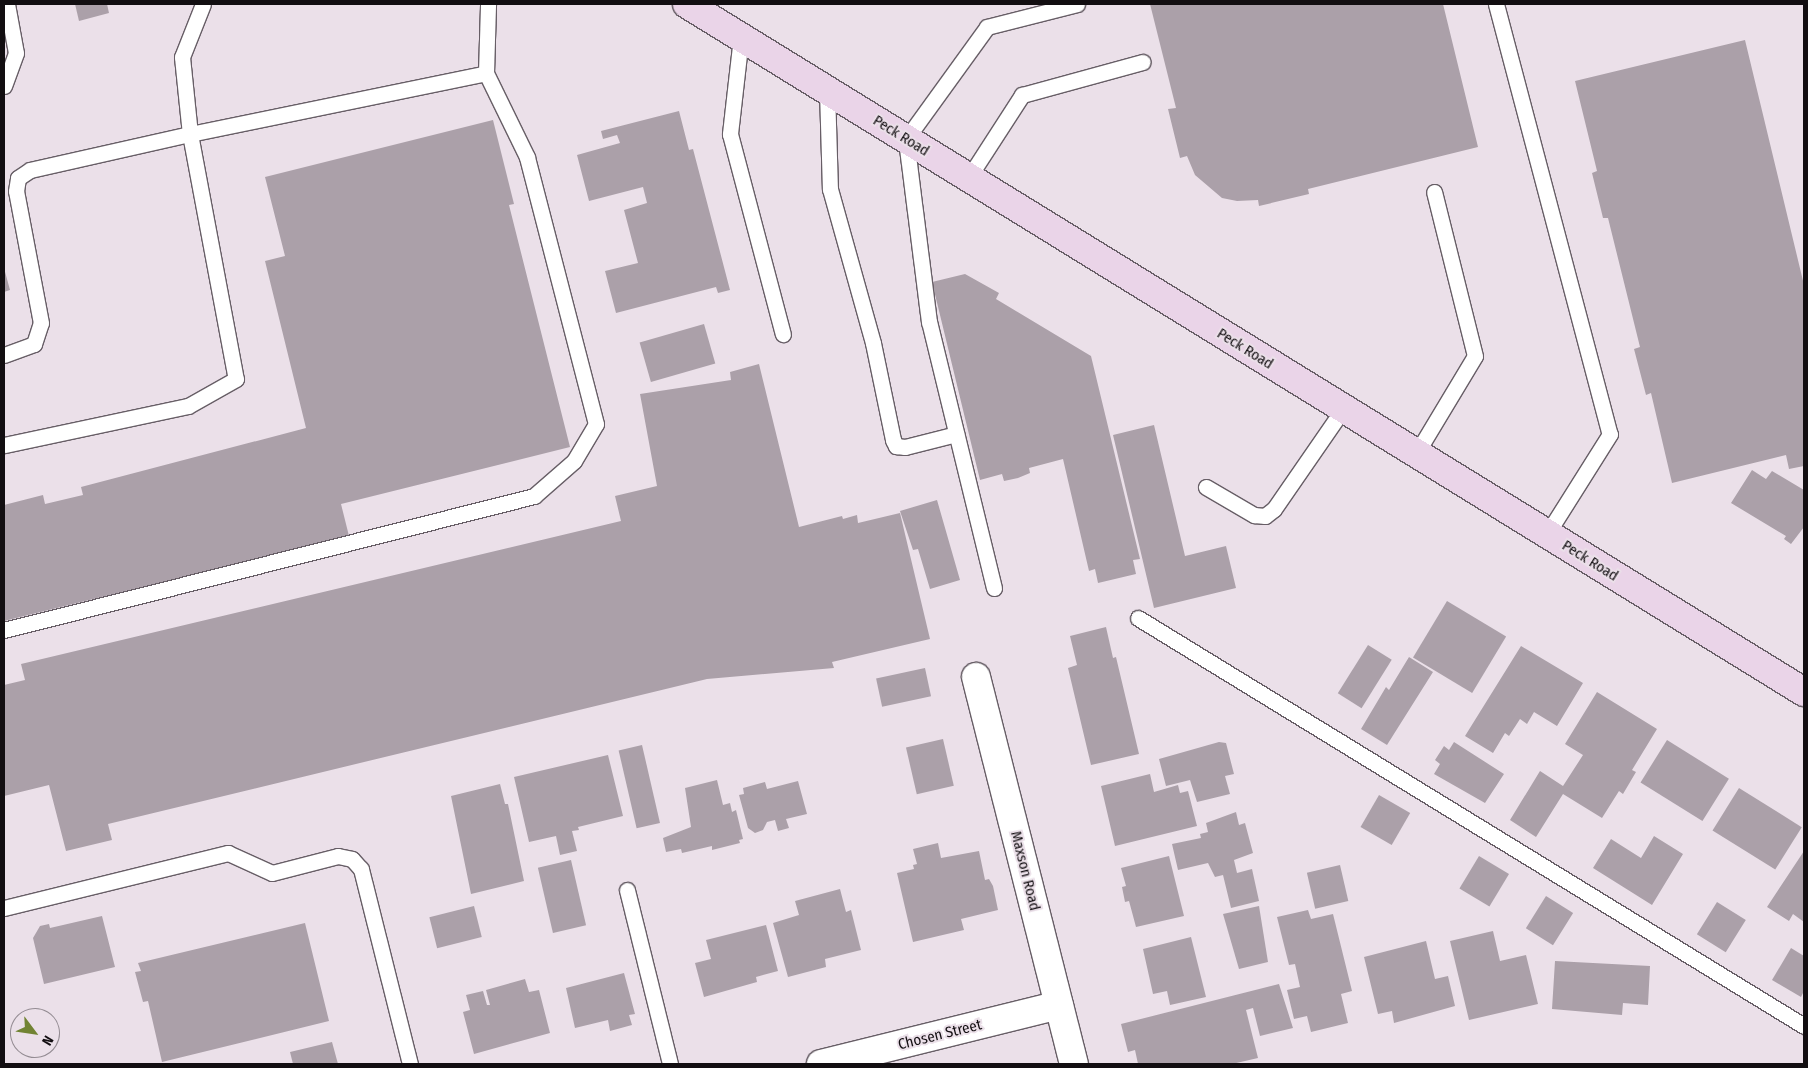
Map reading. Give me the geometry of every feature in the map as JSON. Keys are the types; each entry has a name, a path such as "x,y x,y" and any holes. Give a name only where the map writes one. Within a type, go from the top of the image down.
{"main road":[{"name":"Peck Road","path":"687,4 1804,692"}],"street":[{"name":"Maxson Road","path":"976,677 1074,1064"},
{"name":"Chosen Street","path":"821,1064 1059,1005"}],"lane":[{"path":"4,86 16,53 7,4"},
{"path":"4,445 188,406 236,379 190,134 182,58 203,4"},
{"path":"4,630 534,496 574,461 596,424 528,157 486,73 488,4"},
{"path":"994,588 929,322 906,139 987,26 1077,4"},
{"path":"1496,4 1610,434 1547,534"},
{"path":"741,37 730,134 783,334"},
{"path":"968,177 1022,95 1143,62"},
{"path":"4,355 34,344 42,323 16,191 18,178 30,170 190,134 486,73"},
{"path":"827,90 830,189 872,343 893,440 896,446 905,447 956,434"},
{"path":"1416,454 1475,356 1434,192"},
{"path":"1206,487 1254,515 1265,516 1274,509 1343,409"},
{"path":"1138,618 1804,1026"},
{"path":"4,908 228,853 272,873 338,856 352,859 361,869 410,1064"},
{"path":"627,890 670,1064"}],"building":[{"path":"75,4 107,4 109,13 79,21"},
{"path":"1150,4 1443,4 1478,147 1308,189 1309,194 1259,206 1258,200 1237,201 1222,198 1195,175 1187,156 1180,158 1168,109 1176,108"},
{"path":"1745,40 1804,285 1804,466 1789,469 1786,455 1672,483 1651,393 1646,395 1634,349 1640,347 1608,218 1603,218 1592,173 1597,171 1575,81"},
{"path":"679,111 689,150 693,149 730,290 718,293 716,287 616,313 605,271 638,263 624,210 647,203 643,187 589,201 577,155 620,143 617,135 603,139 601,131"},
{"path":"493,120 514,204 509,205 570,447 341,504 349,536 4,621 4,505 43,495 45,504 83,495 81,487 306,428 265,261 285,256 265,177"},
{"path":"4,268 10,290 4,292"},
{"path":"965,274 999,293 996,299 1091,356 1140,559 1133,560 1136,574 1098,583 1095,569 1089,571 1063,459 1029,468 1030,473 1018,478 1004,481 1002,474 980,480 932,282"},
{"path":"704,324 715,363 651,382 640,342"},
{"path":"759,364 799,527 842,516 843,519 857,515 858,523 900,513 930,639 832,662 834,668 707,679 108,824 112,840 66,851 49,785 4,796 4,685 25,680 21,664 621,521 615,496 657,486 640,394 731,380 730,372"},
{"path":"1154,425 1185,556 1226,546 1236,588 1154,608 1113,435"},
{"path":"1752,470 1766,479 1772,471 1804,490 1804,527 1791,544 1784,539 1786,536 1731,503"},
{"path":"937,500 960,580 930,589 918,549 913,550 900,511"},
{"path":"1447,601 1506,637 1472,693 1413,658"},
{"path":"1106,627 1113,658 1116,657 1139,754 1091,765 1068,668 1077,665 1070,636"},
{"path":"1368,645 1392,660 1362,708 1338,693"},
{"path":"1521,646 1583,683 1557,726 1534,712 1527,724 1520,719 1509,736 1505,733 1493,753 1465,736"},
{"path":"1409,657 1433,672 1387,745 1361,729 1386,687 1389,690"},
{"path":"925,668 931,696 882,707 876,678"},
{"path":"1597,692 1657,729 1632,770 1636,772 1623,794 1619,791 1602,818 1563,794 1536,837 1510,820 1540,771 1563,786 1583,755 1565,744"},
{"path":"943,739 954,786 917,794 906,748"},
{"path":"1667,740 1729,779 1702,821 1641,782"},
{"path":"1219,742 1226,743 1234,774 1225,776 1230,794 1197,802 1190,780 1166,786 1159,759"},
{"path":"1454,742 1504,774 1485,803 1434,774 1440,764 1435,760 1444,746 1449,750"},
{"path":"642,745 660,823 637,828 619,750"},
{"path":"608,755 623,816 578,827 579,830 572,831 577,851 560,855 556,836 529,842 514,777"},
{"path":"1150,774 1154,792 1178,785 1180,793 1188,791 1197,826 1115,846 1101,786"},
{"path":"717,780 723,805 730,803 732,812 736,810 743,839 739,840 740,843 712,850 712,846 682,853 681,849 666,852 663,838 691,827 685,788"},
{"path":"798,781 807,814 786,819 789,828 778,831 775,820 767,822 763,830 755,833 748,828 739,795 744,794 743,788 765,782 767,789"},
{"path":"500,784 505,804 508,804 524,881 471,894 451,796"},
{"path":"1739,788 1802,827 1775,870 1713,830"},
{"path":"1379,795 1410,813 1392,845 1360,827"},
{"path":"1236,812 1239,825 1245,823 1253,853 1234,860 1237,873 1252,869 1259,901 1231,908 1223,875 1215,877 1208,863 1178,870 1172,844 1201,838 1200,834 1208,832 1206,823"},
{"path":"1654,836 1683,854 1652,905 1593,868 1611,839 1641,858"},
{"path":"938,843 941,858 979,851 985,880 989,879 993,886 998,910 961,919 964,930 913,942 897,873 914,869 913,865 917,864 913,849"},
{"path":"1804,851 1804,922 1793,914 1789,921 1767,907"},
{"path":"1169,856 1184,916 1136,927 1129,901 1125,902 1122,887 1126,886 1121,868"},
{"path":"1479,856 1509,874 1489,907 1459,889"},
{"path":"571,860 586,925 553,933 538,868"},
{"path":"1340,865 1348,901 1315,909 1307,873"},
{"path":"840,889 846,912 851,910 861,950 825,959 826,967 788,977 773,923 799,915 795,901"},
{"path":"1546,896 1573,913 1553,945 1526,928"},
{"path":"1717,902 1746,920 1726,952 1697,934"},
{"path":"474,906 482,937 437,948 429,917"},
{"path":"1259,906 1268,962 1239,969 1223,914"},
{"path":"1308,910 1311,919 1333,914 1352,991 1341,994 1348,1023 1311,1032 1307,1016 1294,1019 1287,990 1300,987 1295,964 1289,965 1277,917"},
{"path":"102,916 115,967 44,984 33,938 40,926 49,924 50,928"},
{"path":"305,923 329,1021 162,1062 148,1001 143,1002 135,972 141,971 138,963"},
{"path":"766,925 778,971 756,977 757,982 704,997 695,963 711,959 706,940"},
{"path":"1493,931 1500,961 1526,955 1538,1004 1469,1020 1450,941"},
{"path":"1191,937 1206,997 1170,1005 1167,991 1153,994 1143,949"},
{"path":"1426,941 1435,979 1448,976 1455,1006 1394,1023 1392,1011 1378,1014 1364,957"},
{"path":"1791,948 1804,956 1804,991 1801,997 1772,980"},
{"path":"1555,961 1650,966 1648,1005 1623,1003 1622,1015 1552,1009"},
{"path":"624,973 635,1014 629,1015 632,1025 610,1031 608,1020 575,1028 566,988"},
{"path":"525,979 529,992 539,990 550,1033 474,1054 463,1012 470,1010 466,995 483,991 487,1005 490,1005 486,990"},
{"path":"1279,984 1293,1028 1260,1036 1253,1008 1246,1010 1258,1058 1232,1064 1138,1064 1135,1050 1128,1052 1121,1024"},
{"path":"332,1042 338,1064 293,1064 290,1052"}]}
